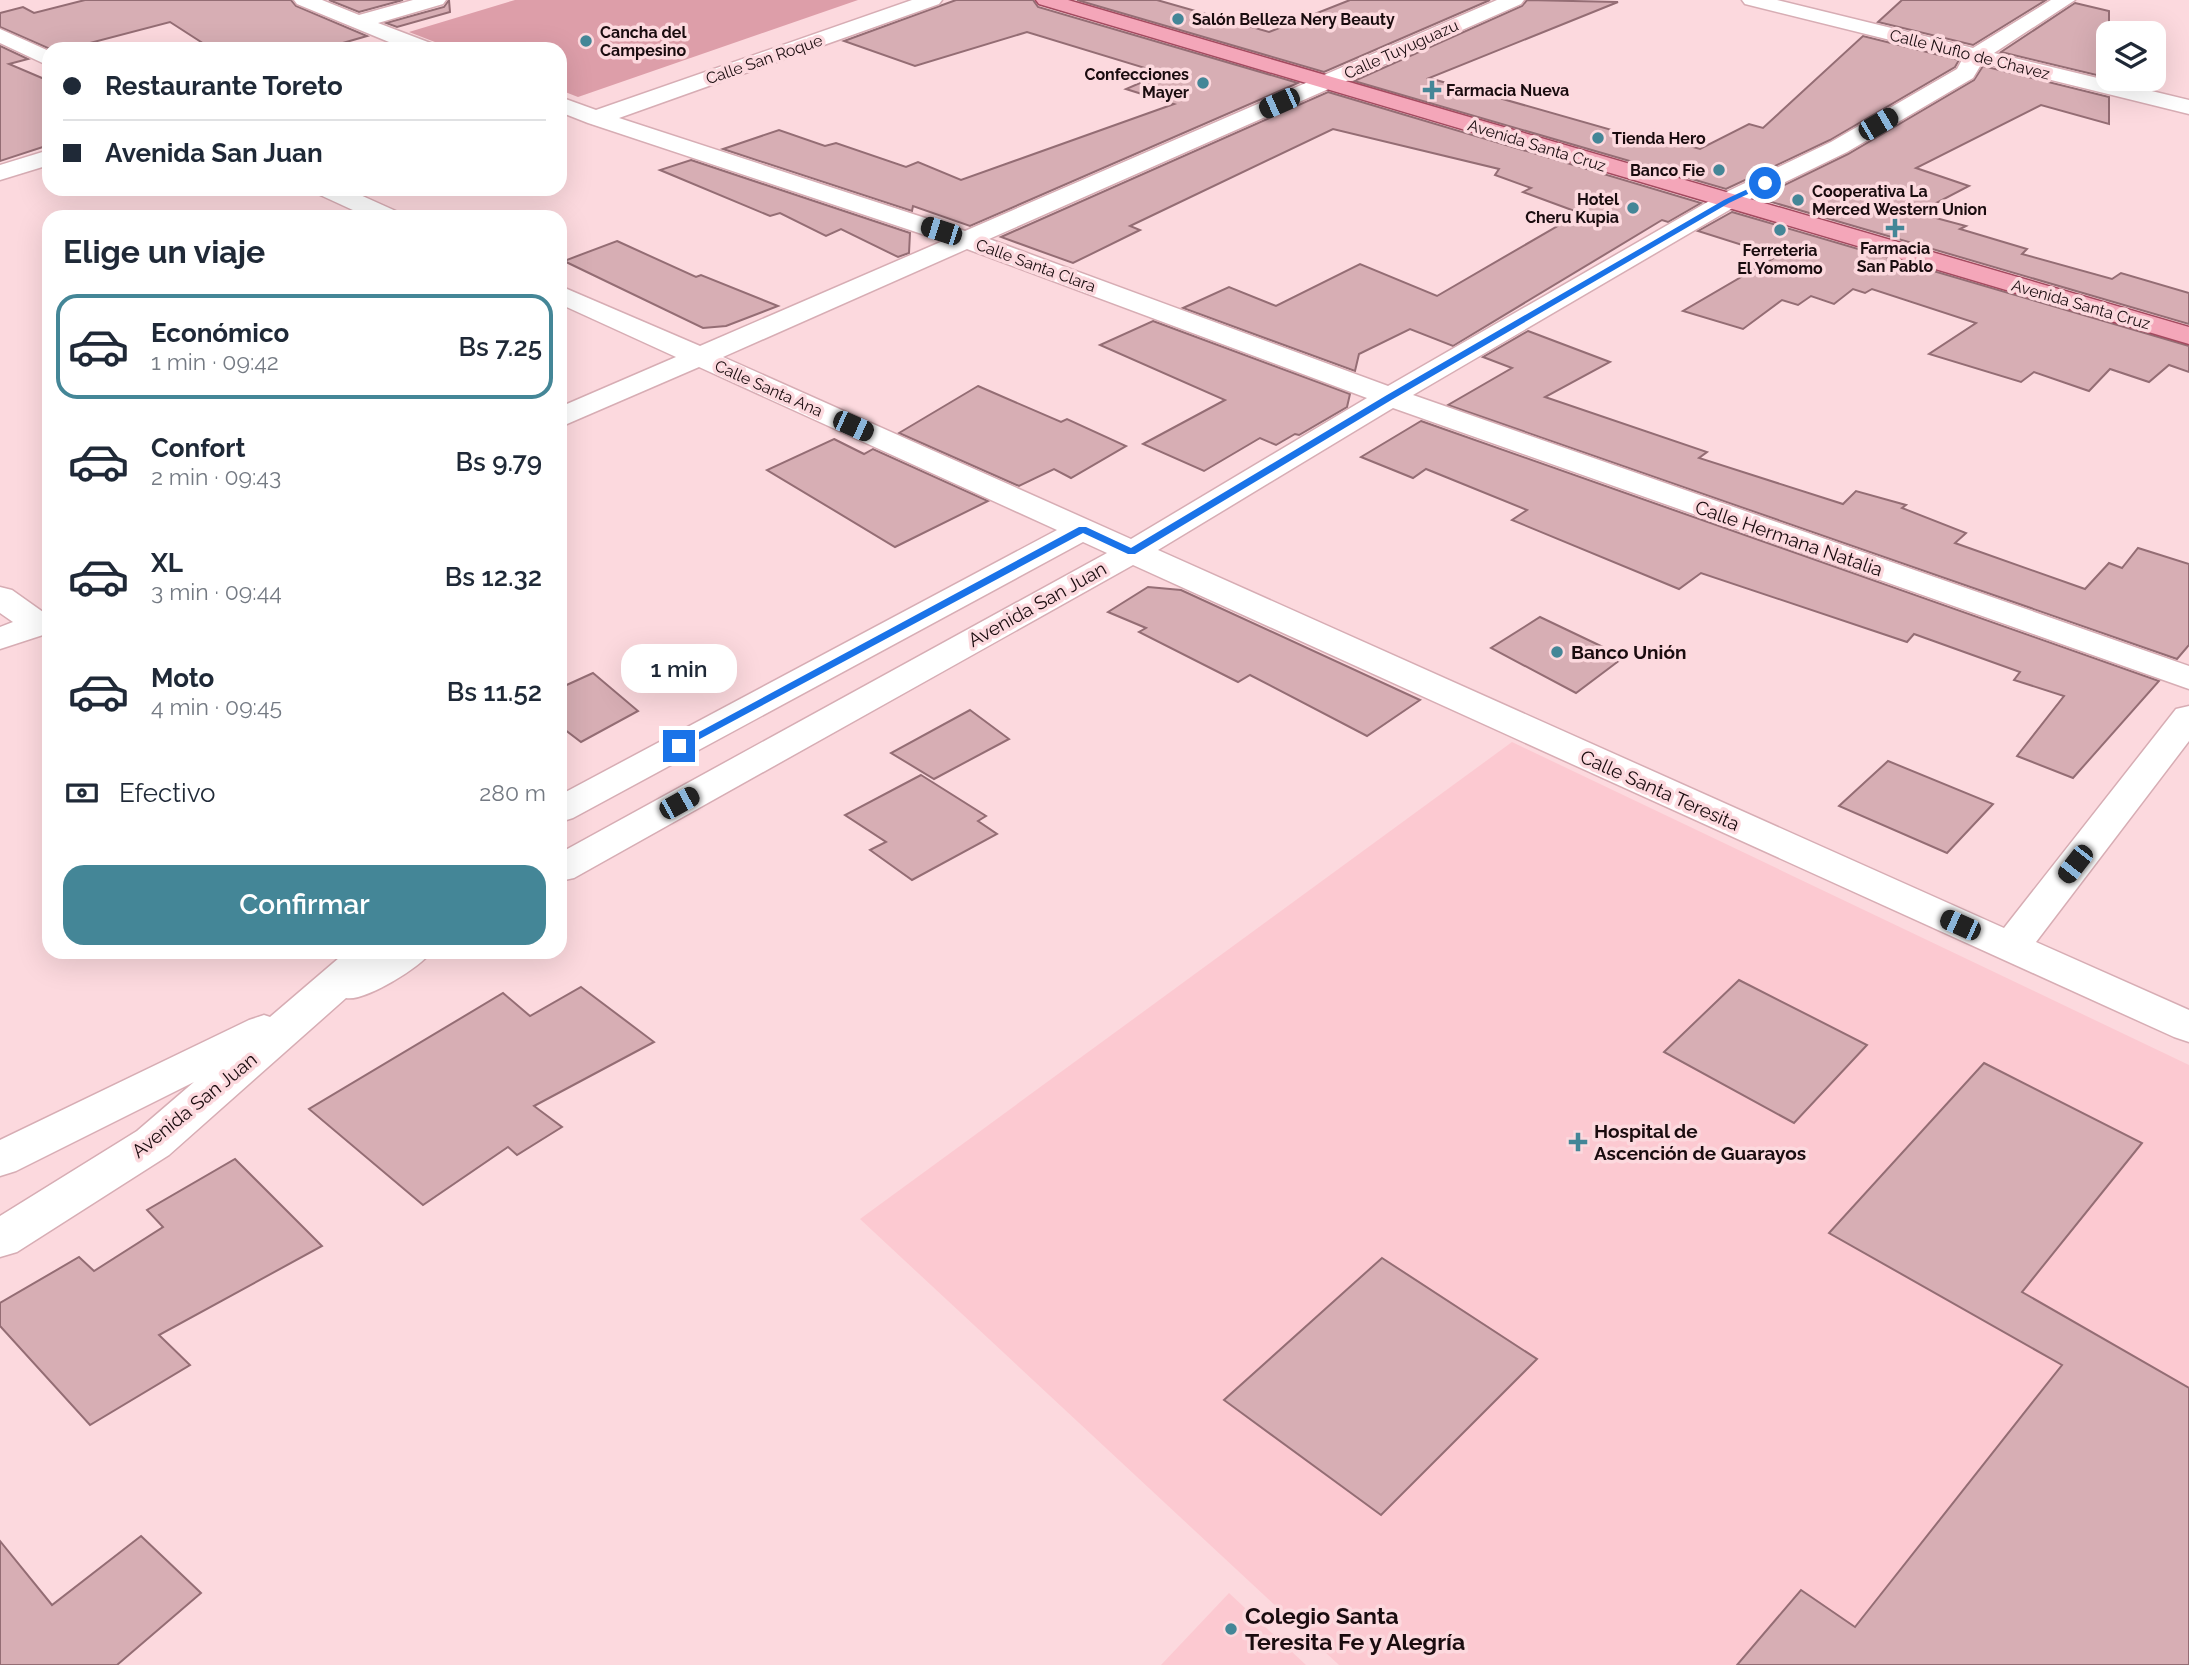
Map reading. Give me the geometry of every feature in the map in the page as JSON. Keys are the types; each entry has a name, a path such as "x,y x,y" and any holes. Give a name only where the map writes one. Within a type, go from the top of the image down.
{"main road":[{"name":"Avenida Santa Cruz","path":"1046,0 2189,336"}],"street":[{"path":"304,0 407,42"},
{"path":"357,22 436,0"},
{"name":"Calle San Roque","path":"596,118 932,0"},
{"name":"Calle Tuyuguazu","path":"567,415 1514,0"},
{"name":"Calle Ñuflo de Chavez","path":"1752,0 2189,107"},
{"name":"Avenida San Juan","path":"567,865 1132,552 1390,397 1727,201 1839,147 1965,73 1976,55 2064,0"},
{"path":"0,35 42,56"},
{"name":"Calle Santa Clara","path":"567,107 967,240 1390,397"},
{"path":"0,173 42,159"},
{"path":"342,196 374,210"},
{"name":"Calle Santa Ana","path":"567,297 1132,552"},
{"name":"Calle Hermana Natalia","path":"1390,397 2189,678"},
{"path":"567,806 1083,529"},
{"name":"Calle Santa Teresita","path":"1132,552 2189,1027"},
{"path":"0,597 42,622"},
{"path":"0,639 42,624"},
{"path":"2010,948 2189,718"},
{"name":"Avenida San Juan","path":"0,1239 153,1143 364,959"},
{"name":"Avenida San Juan","path":"0,1159 310,1008 398,959"}],"shaded area":[{"name":"Cancha del Campesino","path":"515,0 858,0 578,97 567,93 567,42 435,42 409,32"},
{"name":"Hospital de Ascención de Guarayos","path":"1512,742 2189,1065 2189,1665 1339,1665 860,1219"},
{"name":"Colegio Santa Teresita Fe y Alegría","path":"1229,1593 1306,1665 1161,1665"}],"building":[{"path":"85,0 291,0 296,6 367,36 346,42 201,42 170,22 94,42 42,42 42,45 0,27 0,13 23,7 34,13"},
{"path":"329,0 403,0 359,12"},
{"path":"449,0 450,12 397,27 386,23 444,7"},
{"path":"956,0 1033,0 1038,7 1298,83 970,226 913,206 912,211 723,149 779,130 825,146 836,143 906,167 918,162 961,180 1174,104 1126,89 1147,80 1139,77 1155,71 1027,32 915,66 844,41"},
{"path":"1077,0 1157,0 1269,32 1350,0 1490,0 1324,72"},
{"path":"1527,0 1618,2 1429,78 1650,141 1657,137 1700,149 1749,124 1763,128 1863,36 1959,60 1955,67 1830,140 1726,189 1354,81 1522,6"},
{"path":"1902,0 2046,0 1973,45 1878,22"},
{"path":"2075,3 2109,11 2109,21 2096,21 2096,75 2001,52"},
{"path":"0,46 28,59 9,64 42,78 42,147 0,161"},
{"path":"1983,66 2109,97 2109,124 2041,105 1916,168 1969,186 1917,213 1966,226 1960,229 2027,249 2022,254 2112,279 2121,273 2189,293 2189,324 1758,198 1848,154 1974,80"},
{"path":"1328,92 1701,203 1668,222 1662,220 1453,346 1410,329 1359,354 1355,371 1183,308 1229,287 1276,306 1360,264 1437,296 1580,213 1523,192 1531,188 1495,175 1499,169 1333,129 1130,226 1140,230 1073,263 1001,237"},
{"path":"691,160 910,233 909,253 898,257 841,229 826,236 780,213 770,216 660,170"},
{"path":"1732,212 2189,346 2189,372 2169,365 2149,382 2110,369 2089,391 2034,372 2021,382 1929,354 1976,323 1872,289 1865,293 1853,289 1834,304 1811,296 1798,305 1782,300 1743,329 1683,311 1777,256 1698,231"},
{"path":"617,241 696,277 701,275 778,306 726,326 703,328 567,262 567,260"},
{"path":"1153,321 1350,394 1347,407 1276,445 1260,438 1204,471 1143,444 1225,400 1100,345"},
{"path":"1528,331 1610,362 1545,397 1707,452 1699,458 1843,504 1856,491 1906,505 1902,508 1966,533 1955,543 2085,589 2109,563 2122,568 2138,548 2189,564 2189,645 2177,659 1448,405 1512,368 1483,357"},
{"path":"978,386 1061,422 1067,419 1126,446 1071,478 1054,469 1019,486 899,433"},
{"path":"1421,421 2159,681 2073,778 2017,756 2064,696 2014,680 2020,672 1914,634 1907,642 1701,573 1679,589 1512,520 1527,510 1426,469 1413,478 1361,457"},
{"path":"834,439 864,454 873,449 988,501 895,547 767,470"},
{"path":"1148,587 1181,590 1420,700 1367,736 1250,675 1238,682 1139,632 1146,628 1108,612"},
{"name":"Banco Unión","path":"1540,617 1624,657 1576,693 1491,648"},
{"path":"593,673 638,711 581,742 567,731 567,685"},
{"path":"970,710 1009,739 934,779 891,753"},
{"path":"1888,761 1993,804 1947,853 1839,806"},
{"path":"921,775 986,816 978,821 997,834 912,880 870,850 886,842 845,815"},
{"path":"1739,980 1867,1045 1794,1123 1664,1052"},
{"path":"581,987 654,1042 534,1106 562,1127 517,1155 508,1147 423,1205 309,1109 503,993 530,1016"},
{"path":"1984,1063 2142,1143 2022,1292 2189,1388 2189,1665 1737,1665 1801,1590 1855,1627 2062,1365 1829,1233"},
{"path":"235,1159 322,1246 159,1335 190,1365 90,1425 0,1326 0,1303 79,1257 94,1271 163,1227 147,1210"},
{"path":"1382,1258 1537,1359 1381,1515 1224,1400"},
{"path":"141,1536 201,1593 117,1665 0,1665 0,1541 52,1605"}],"place":[{"name":"Salón Belleza Nery Beauty","path":"1178,19"},
{"name":"Cancha del Campesino","path":"586,41"},
{"name":"Confecciones Mayer","path":"1203,83"},
{"name":"Farmacia Nueva","path":"1432,90"},
{"name":"Tienda Hero","path":"1598,138"},
{"name":"Banco Fie","path":"1719,170"},
{"name":"Cooperativa La Merced Western Union","path":"1798,200"},
{"name":"Hotel Cheru Kupia","path":"1633,208"},
{"name":"Farmacia San Pablo","path":"1895,228"},
{"name":"Ferreteria El Yomomo","path":"1780,230"},
{"name":"Banco Unión","path":"1557,652"},
{"name":"Hospital de Ascención de Guarayos","path":"1578,1142"},
{"name":"Colegio Santa Teresita Fe y Alegría","path":"1231,1629"}],"route":[{"path":"679,746 1083,529 1132,552 1390,397 1727,201 1765,183"}]}
